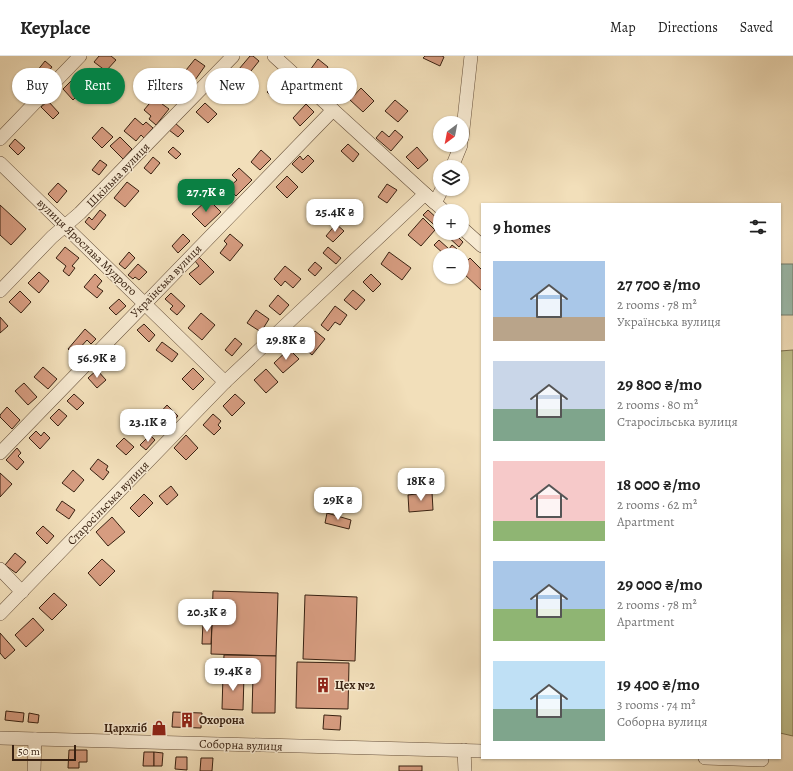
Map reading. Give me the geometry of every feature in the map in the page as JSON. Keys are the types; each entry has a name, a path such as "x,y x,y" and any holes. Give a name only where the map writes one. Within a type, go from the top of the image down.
{"street":[{"path":"0,138 80,56"},
{"name":"Шкільна вулиця","path":"0,291 80,213 233,56"},
{"path":"274,56 436,204"},
{"path":"464,116 471,56"},
{"name":"Українська вулиця","path":"0,453 333,110"},
{"name":"вулиця Ярослава Мудрого","path":"0,163 225,382"},
{"name":"Старосільська вулиця","path":"0,614 225,382 425,194"},
{"path":"469,234 481,245"},
{"path":"0,570 22,592"},
{"name":"Соборна вулиця","path":"0,738 481,751"},
{"path":"34,771 35,739"},
{"path":"464,750 465,771"}],"green space":[{"path":"793,350 793,736 781,733 781,351"}],"shaded area":[{"path":"781,264 793,264 793,315 781,315"}],"building":[{"path":"99,56 111,56 116,60 109,68 102,68 94,62"},
{"path":"250,56 253,56 259,61 253,68 240,68"},
{"path":"425,56 444,57 440,66 423,58"},
{"path":"195,59 205,66 197,77 197,68 188,68"},
{"path":"318,59 328,67 327,68 311,68"},
{"path":"45,61 52,67 51,68 39,68"},
{"path":"70,82 70,97 63,89"},
{"path":"361,88 374,101 363,112 354,104 357,104 357,92"},
{"path":"395,100 408,111 398,122 385,111"},
{"path":"205,103 217,114 208,123 196,112"},
{"path":"44,104 51,104 59,113 53,119 41,107"},
{"path":"149,104 162,104 169,109 156,125 149,119 151,116 144,110"},
{"path":"306,104 314,112 300,126 293,118"},
{"path":"135,118 143,125 146,122 153,128 144,138 141,135 136,141 124,131"},
{"path":"175,123 184,131 178,137 169,130"},
{"path":"102,127 113,137 102,148 92,138"},
{"path":"395,130 403,137 391,151 376,138 382,131 389,137"},
{"path":"120,137 132,149 123,159 110,146"},
{"path":"15,139 25,148 18,155 9,146"},
{"path":"348,144 359,154 353,162 341,151"},
{"path":"173,147 181,154 176,159 168,152"},
{"path":"417,147 428,160 418,169 406,157"},
{"path":"261,150 271,159 260,170 251,162"},
{"path":"308,155 314,161 302,173 292,164 300,156 303,160"},
{"path":"153,157 160,163 151,174 144,168"},
{"path":"100,160 107,165 99,175 92,170"},
{"path":"239,168 252,180 236,196 228,188 237,180 232,175"},
{"path":"287,176 298,187 287,198 276,187"},
{"path":"127,182 139,191 125,207 114,198"},
{"path":"58,183 67,191 57,203 48,194"},
{"path":"387,184 397,190 387,203 378,197"},
{"path":"208,199 221,212 205,227 192,214"},
{"path":"0,205 26,229 11,245 0,235"},
{"path":"100,210 106,215 94,230 85,222 89,217 92,220"},
{"path":"428,210 433,215 433,224 423,215"},
{"path":"423,218 433,228 433,232 421,246 408,235"},
{"path":"336,224 344,231 333,242 326,236"},
{"path":"183,234 190,241 178,253 172,246"},
{"path":"230,234 243,245 230,261 220,253 227,244 224,241"},
{"path":"439,240 448,248 437,248 434,245"},
{"path":"452,240 461,240 463,242 459,247"},
{"path":"65,247 79,258 72,266 75,268 69,276 63,271 66,266 56,258"},
{"path":"328,247 341,258 336,264 323,253"},
{"path":"129,252 135,258 125,269 119,264"},
{"path":"389,252 411,268 402,280 381,264"},
{"path":"199,257 214,272 200,285 189,274 199,266 195,261"},
{"path":"470,258 481,269 481,290 469,279"},
{"path":"315,262 322,268 315,276 308,270"},
{"path":"138,264 147,272 139,280 135,277 133,279 128,275"},
{"path":"285,266 301,279 293,288 285,281 281,286 274,279"},
{"path":"39,272 49,281 39,293 28,283"},
{"path":"95,274 102,281 97,287 103,291 97,298 84,287"},
{"path":"371,274 381,284 373,292 363,282"},
{"path":"353,290 365,300 356,310 344,300"},
{"path":"20,291 31,302 21,313 9,302"},
{"path":"171,293 185,306 177,315 170,309 173,306 165,299"},
{"path":"278,295 289,305 280,315 269,306"},
{"path":"119,299 126,306 116,315 109,308"},
{"path":"335,306 347,315 340,325 335,322 328,331 321,325"},
{"path":"256,310 269,319 261,332 247,323"},
{"path":"201,313 215,325 202,340 188,328"},
{"path":"0,317 8,326 0,333"},
{"path":"144,324 155,335 149,342 137,330"},
{"path":"85,329 96,339 91,344 87,340 78,350 81,352 77,357 68,349"},
{"path":"315,331 325,339 312,355 302,346"},
{"path":"235,338 242,344 232,356 225,350"},
{"path":"162,342 178,354 172,362 156,350"},
{"path":"289,349 299,359 283,373 274,363"},
{"path":"43,367 57,379 48,389 34,377"},
{"path":"193,368 204,379 193,390 182,379"},
{"path":"266,369 278,382 266,393 254,380"},
{"path":"97,370 106,380 97,388 88,378"},
{"path":"24,383 37,397 28,405 15,391"},
{"path":"74,394 84,403 77,410 67,401"},
{"path":"235,394 245,403 232,416 223,406"},
{"path":"167,405 178,416 169,426 158,415"},
{"path":"7,407 20,420 12,429 0,417"},
{"path":"59,409 67,416 58,426 50,418"},
{"path":"144,414 152,422 156,417 161,422 150,432 138,421"},
{"path":"213,414 221,421 218,425 221,428 214,435 203,425"},
{"path":"36,431 41,436 44,432 50,438 40,449 29,438"},
{"path":"150,435 155,440 146,450 140,445"},
{"path":"186,435 198,448 186,460 174,448"},
{"path":"124,438 134,447 126,455 116,446"},
{"path":"17,448 21,453 18,456 24,462 17,470 6,460"},
{"path":"98,459 108,466 106,470 109,472 103,480 90,469"},
{"path":"73,470 84,480 74,492 62,483"},
{"path":"0,473 12,484 0,497"},
{"path":"171,486 178,495 167,505 159,496"},
{"path":"432,492 433,510 409,512 408,495"},
{"path":"144,494 153,503 139,517 130,508"},
{"path":"62,501 75,510 69,519 56,510"},
{"path":"327,513 351,520 349,529 325,523"},
{"path":"112,517 125,532 108,546 96,532"},
{"path":"43,526 54,536 47,544 36,533"},
{"path":"15,553 26,562 16,573 5,565"},
{"path":"102,559 115,571 100,586 88,573"},
{"path":"213,591 278,593 276,656 211,654"},
{"path":"54,593 67,605 52,620 39,608"},
{"path":"305,595 357,597 355,661 303,659"},
{"path":"33,618 44,630 26,647 15,635"},
{"path":"203,622 212,622 211,644 202,644"},
{"path":"0,633 15,650 5,659 0,653"},
{"path":"224,655 276,656 275,713 252,713 253,676 223,675"},
{"name":"Цех №2","path":"297,662 349,663 348,709 296,708"},
{"path":"223,675 244,676 243,710 222,709"},
{"path":"6,711 24,713 23,722 5,720"},
{"name":"Охорона","path":"173,712 202,713 201,728 172,727"},
{"path":"29,713 39,715 38,723 28,722"},
{"path":"324,715 341,716 340,730 323,729"},
{"path":"69,750 87,750 87,762 79,762 79,768 68,768"},
{"path":"144,752 154,752 154,766 143,766"},
{"path":"154,752 163,753 162,766 154,766"},
{"path":"176,757 187,757 187,770 175,769"},
{"path":"201,758 213,758 212,771 200,771"},
{"path":"399,766 422,766 422,771 399,771"}],"place":[{"name":"Цех №2","path":"323,685"},
{"name":"Охорона","path":"187,720"},
{"name":"Цархліб","path":"159,728"}]}
